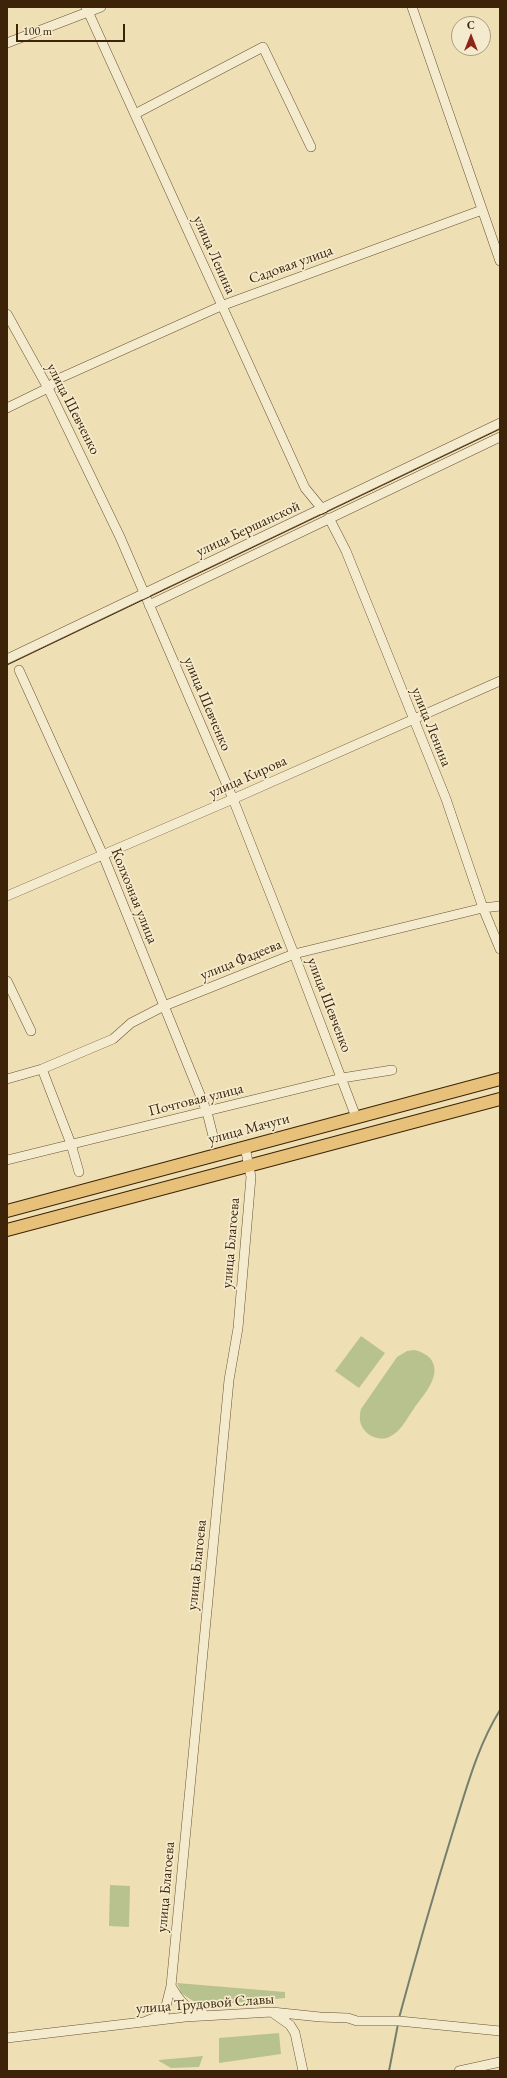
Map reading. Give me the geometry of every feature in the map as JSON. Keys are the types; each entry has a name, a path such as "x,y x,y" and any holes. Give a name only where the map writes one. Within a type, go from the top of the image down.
{"main road":[{"name":"улица Мачуги","path":"7,1211 500,1079"},
{"path":"444,1094 439,1099 438,1105 443,1110 450,1112"},
{"path":"7,1230 500,1098"}],"street":[{"path":"7,43 87,10 102,7"},
{"path":"412,7 500,261"},
{"name":"улица Ленина","path":"87,10 305,488 323,510"},
{"path":"135,114 263,47 311,147"},
{"name":"Садовая улица","path":"7,408 48,388 58,379 221,306 482,210"},
{"name":"улица Шевченко","path":"7,314 48,388 120,537 233,799 356,1117"},
{"name":"улица Бершанской","path":"7,659 323,510 500,423"},
{"name":"улица Бершанской","path":"149,605 500,437"},
{"name":"улица Ленина","path":"329,518 346,551 446,799 483,908 500,949"},
{"name":"Колхозная улица","path":"19,670 103,855 207,1112 213,1136"},
{"name":"улица Кирова","path":"7,896 233,799 500,681"},
{"name":"улица Фадеева","path":"7,1078 42,1069 113,1039 131,1023 164,1006 294,954 483,908 500,906"},
{"path":"7,980 31,1031"},
{"path":"42,1069 71,1144 79,1172"},
{"name":"Почтовая улица","path":"7,1160 342,1078 392,1070"},
{"name":"улица Благоева","path":"144,2022 164,2014 171,1986 229,1380 238,1328 251,1177 246,1147"},
{"path":"171,1986 181,2002 190,2009 214,2015"},
{"path":"272,2012 290,2025 295,2033 303,2071"},
{"name":"улица Трудовой Славы","path":"7,2038 214,2015 272,2012 320,2018 348,2018 356,2021 399,2021 500,2031"},
{"path":"459,2071 500,2062"}],"green space":[{"path":"361,1336 385,1353 359,1388 335,1371"},
{"path":"414,1350 427,1355 434,1365 435,1371 430,1385 404,1424 395,1434 388,1438 371,1436 366,1432 361,1424 361,1409 397,1357 407,1351"},
{"path":"110,1885 130,1886 129,1927 109,1926"},
{"path":"177,1983 285,1992 285,1998 201,2006 181,1993"},
{"path":"279,2033 281,2054 219,2063 219,2038"},
{"path":"203,2056 199,2067 171,2068 159,2061 159,2060"}],"waterway":[{"path":"399,2018 432,1901 468,1784 478,1754 500,1710"},
{"path":"389,2071 398,2024"}],"tram line":[{"path":"7,665 500,429"}]}
